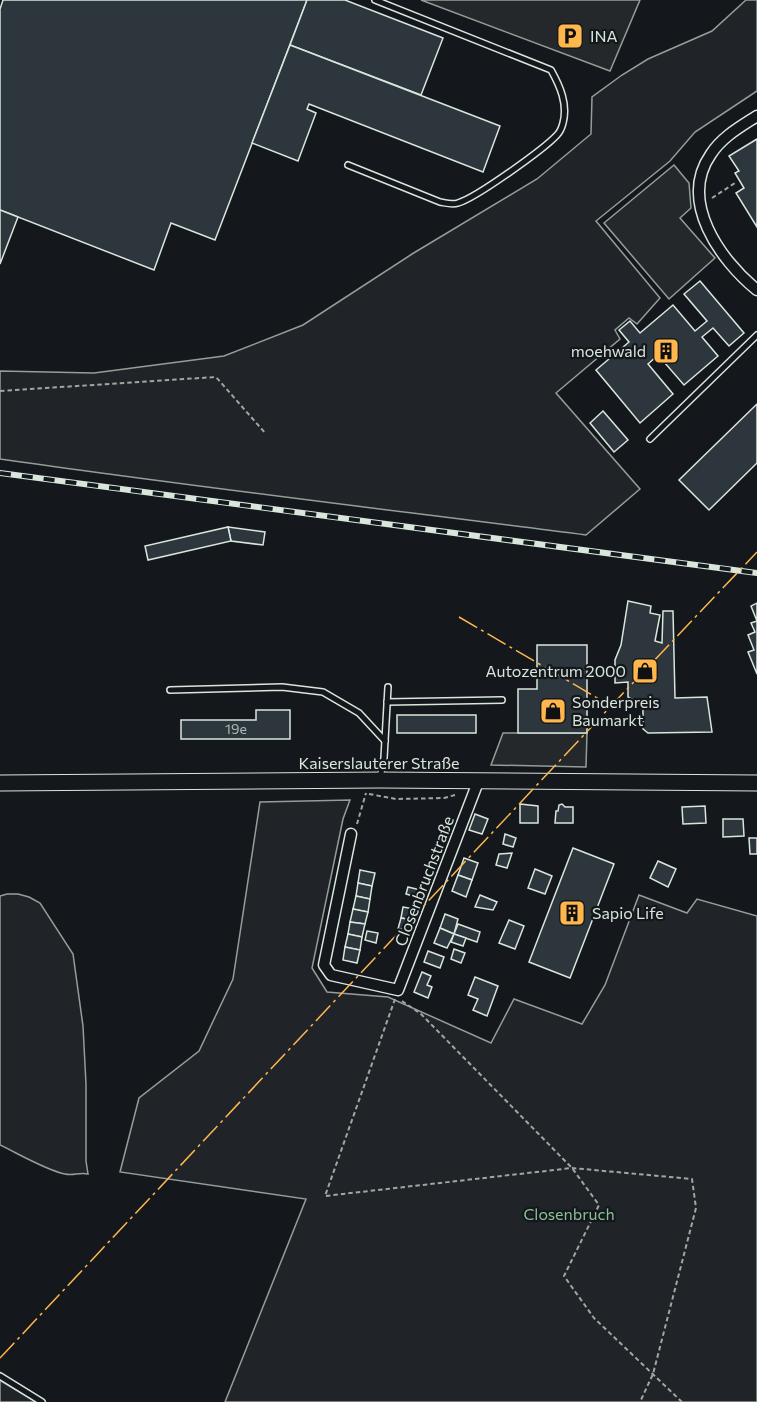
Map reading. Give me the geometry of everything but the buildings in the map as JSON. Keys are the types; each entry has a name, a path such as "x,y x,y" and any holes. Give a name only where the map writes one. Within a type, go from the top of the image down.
{"main road":[{"name":"Kaiserslauterer Straße","path":"0,783 380,780 476,787 757,783"}],"street":[{"path":"757,116 733,130 711,154 702,168 700,179 700,206 707,227 733,267 757,290"},
{"name":"Closenbruchstraße","path":"351,834 324,965 331,975 398,990 476,787"}],"lane":[{"path":"348,165 440,202 459,203 476,194 544,147 558,134 565,114 563,96 551,70 375,0"},
{"path":"650,439 757,336"},
{"path":"170,690 282,687 323,692 359,713 385,741"},
{"path":"380,780 384,758 388,687"},
{"path":"387,702 502,700"},
{"path":"0,1376 42,1402"}],"path":[{"path":"700,206 735,183"},
{"path":"0,391 216,377 266,434"},
{"path":"351,834 356,830 365,794 380,780"},
{"path":"365,794 396,799 444,798 476,787"},
{"path":"640,1402 653,1374 696,1208 692,1179 572,1168 325,1196 396,996 421,1014 572,1168 599,1206 564,1276 594,1318 653,1374 682,1402"}],"green space":[{"path":"746,0 757,0 757,91 695,132 670,161 596,221 660,298 637,324 629,318 615,330 620,339 556,393 640,489 586,535 0,459 0,371 94,373 224,356 303,325 412,254 537,179 591,134 592,97 648,59 712,31"},
{"name":"Closenbruch","path":"350,800 343,819 312,968 327,992 388,997 491,1043 514,999 582,1024 605,985 639,895 687,913 697,899 757,916 757,1402 225,1402 306,1199 120,1172 139,1098 199,1051 233,979 260,802"},
{"path":"7,894 29,897 40,903 73,954 83,1026 88,1174 58,1172 0,1145 0,896"},
{"path":"0,1378 1,1381 36,1402 0,1402"}],"shaded area":[{"name":"INA","path":"421,0 640,0 610,71"},
{"path":"674,165 689,183 691,208 680,218 715,258 669,299 604,223"},
{"path":"503,733 587,733 586,767 491,765"}],"railway":[{"path":"0,473 757,573"}],"power":[{"path":"0,1358 757,552"},
{"path":"459,617 611,706"}],"place":[{"name":"INA","path":"570,36"},
{"name":"moehwald","path":"666,351"},
{"name":"Autozentrum 2000","path":"645,671"},
{"name":"Sonderpreis Baumarkt","path":"553,711"},
{"name":"Sapio Life","path":"572,913"}]}
